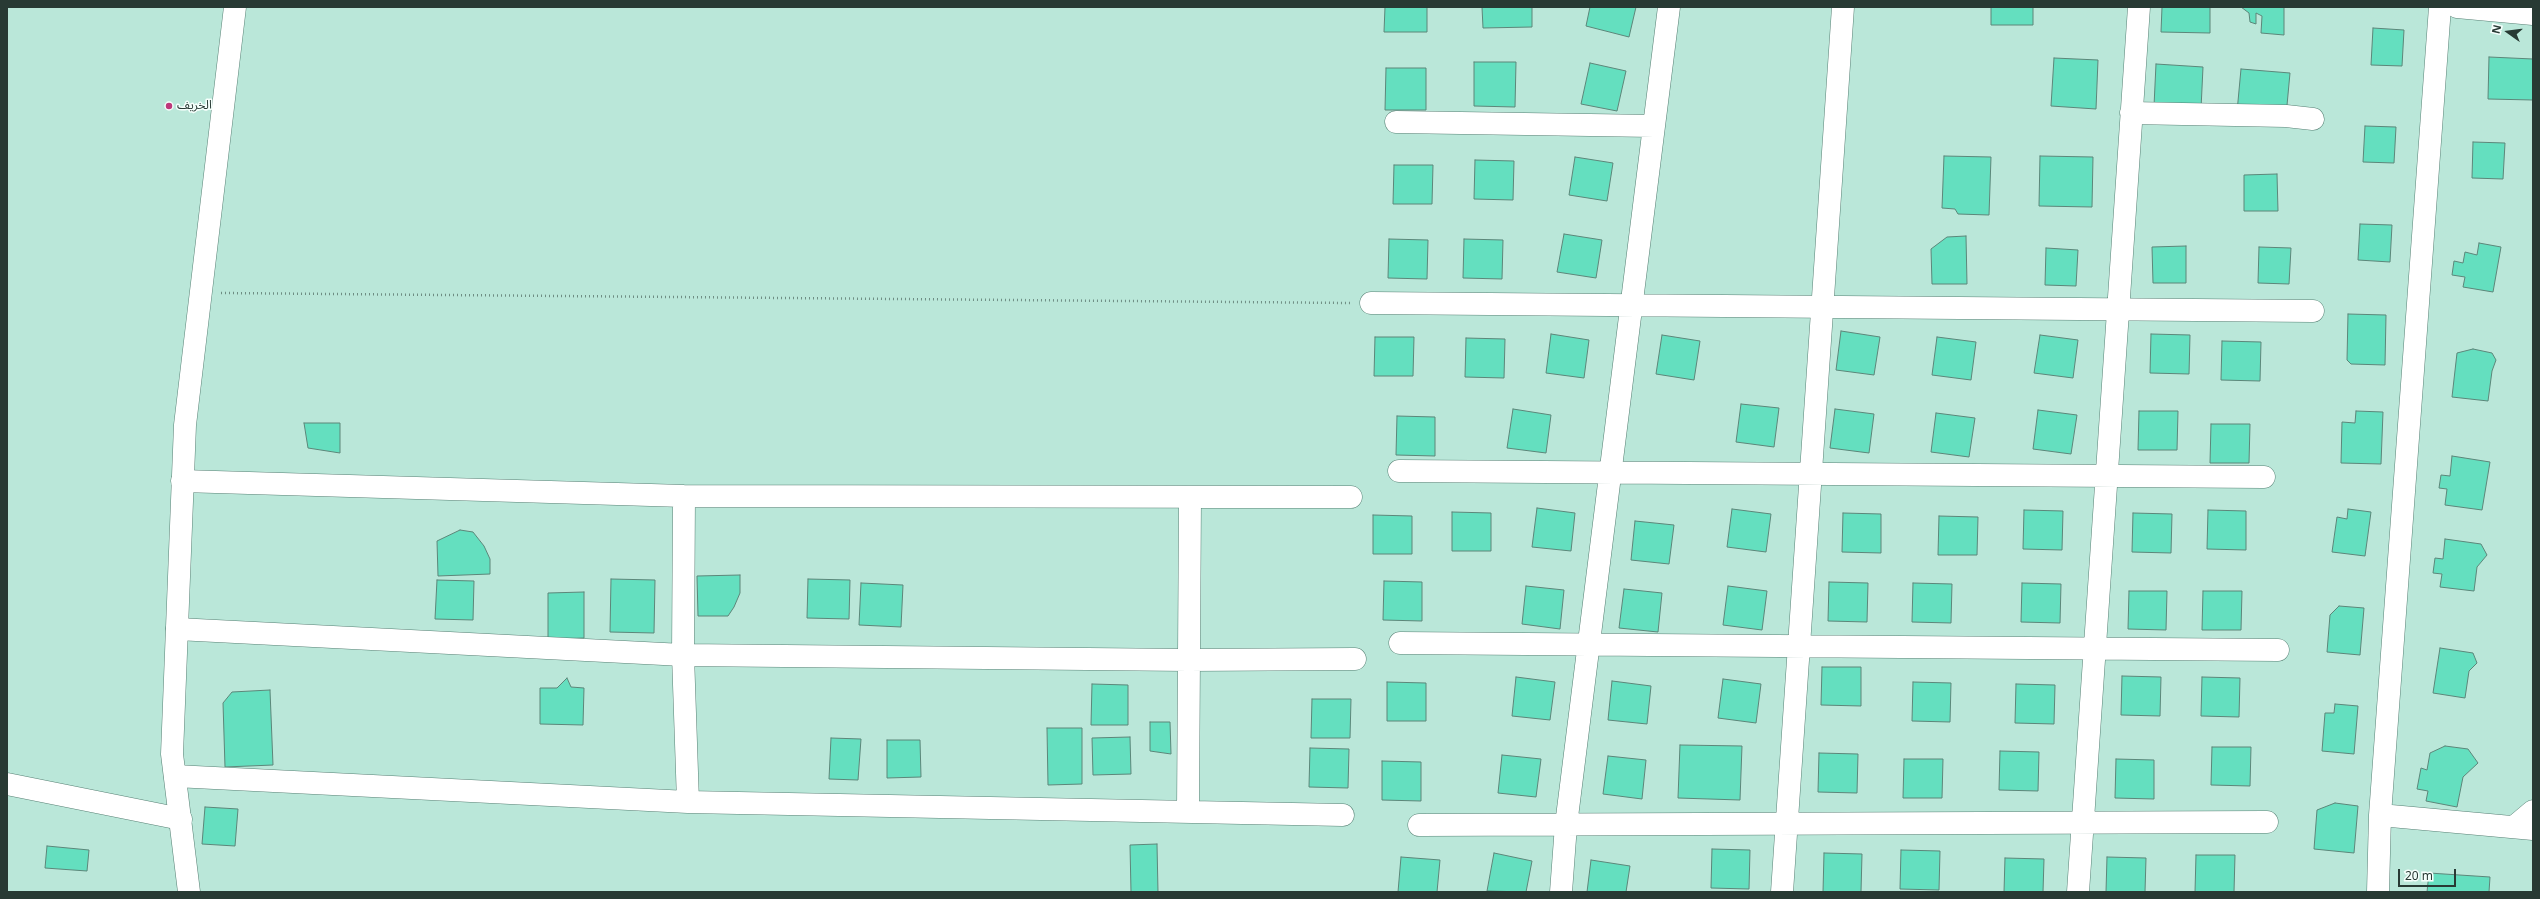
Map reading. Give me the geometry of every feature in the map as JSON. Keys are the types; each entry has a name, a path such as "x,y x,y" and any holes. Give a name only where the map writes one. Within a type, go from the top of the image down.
{"street":[{"path":"189,892 172,754 182,481 185,425 235,7"},
{"path":"1561,892 1566,825 1669,7"},
{"path":"1782,892 1843,7"},
{"path":"2078,892 2139,7"},
{"path":"2378,892 2380,815 2440,7"},
{"path":"2457,7 2533,14"},
{"path":"2131,113 2286,116 2313,119"},
{"path":"1396,122 1654,126"},
{"path":"1371,303 2313,311"},
{"path":"1399,471 2264,477"},
{"path":"182,481 684,496 1190,498 1351,497"},
{"path":"684,496 684,655 688,802"},
{"path":"1188,812 1190,498"},
{"path":"177,629 684,655 1188,660 1355,659"},
{"path":"1400,644 1589,644 2278,650"},
{"path":"175,776 688,802 1343,815"},
{"path":"7,784 181,819"},
{"path":"2380,815 2524,828 2533,811"},
{"path":"1419,826 2268,822"}],"path":[{"path":"201,293 1371,303"}],"building":[{"path":"1385,7 1427,7 1427,32 1384,32"},
{"path":"1482,7 1532,7 1532,27 1483,28"},
{"path":"1590,7 1636,7 1629,37 1586,26"},
{"path":"1991,7 2033,7 2033,25 1991,25"},
{"path":"2162,7 2210,7 2210,33 2161,32"},
{"path":"2241,7 2284,7 2284,35 2261,33 2262,16 2256,13 2256,24 2250,22 2249,13"},
{"path":"2373,28 2404,30 2402,66 2371,65"},
{"path":"2489,57 2533,59 2533,100 2488,99"},
{"path":"2054,58 2098,60 2096,109 2051,106"},
{"path":"1474,62 1516,62 1515,107 1474,106"},
{"path":"1590,63 1626,71 1617,111 1581,104"},
{"path":"2156,64 2203,67 2201,109 2154,106"},
{"path":"1386,68 1426,68 1426,110 1385,110"},
{"path":"2241,69 2290,73 2286,116 2237,112"},
{"path":"2365,126 2396,127 2394,163 2363,162"},
{"path":"2473,142 2505,143 2503,179 2472,178"},
{"path":"1944,156 1991,157 1989,215 1958,214 1955,209 1942,208"},
{"path":"2040,156 2093,157 2092,207 2039,206"},
{"path":"1575,157 1613,163 1607,201 1569,195"},
{"path":"1475,160 1514,161 1513,200 1474,199"},
{"path":"1394,165 1433,165 1432,204 1393,204"},
{"path":"2277,174 2278,211 2244,211 2244,175"},
{"path":"2360,224 2392,225 2390,262 2358,260"},
{"path":"1564,234 1602,240 1596,278 1557,272"},
{"path":"1966,236 1967,284 1932,284 1931,249 1947,237"},
{"path":"1389,239 1428,240 1427,279 1388,278"},
{"path":"1464,239 1503,240 1502,279 1463,278"},
{"path":"2479,243 2501,247 2493,292 2463,287 2465,277 2452,275 2454,261 2463,263 2465,252 2477,255"},
{"path":"2186,246 2186,283 2153,283 2152,247"},
{"path":"2259,247 2291,248 2289,284 2258,283"},
{"path":"2046,248 2078,250 2076,286 2045,285"},
{"path":"2348,314 2386,315 2385,365 2351,364 2347,360"},
{"path":"1841,331 1880,337 1874,375 1836,370"},
{"path":"1551,334 1589,340 1584,378 1546,373"},
{"path":"2151,334 2190,335 2189,374 2150,373"},
{"path":"1662,335 1700,341 1694,380 1656,374"},
{"path":"2040,335 2078,340 2073,378 2034,373"},
{"path":"1375,337 1414,337 1413,376 1374,376"},
{"path":"1937,337 1976,342 1971,380 1932,375"},
{"path":"1466,338 1505,339 1504,378 1465,377"},
{"path":"2222,341 2261,342 2260,381 2221,380"},
{"path":"2473,349 2492,353 2496,360 2492,371 2488,401 2452,397 2457,353"},
{"path":"1741,404 1779,408 1774,447 1736,442"},
{"path":"1513,409 1551,415 1546,453 1507,448"},
{"path":"1835,409 1874,414 1869,453 1830,448"},
{"path":"2038,410 2077,415 2071,454 2033,449"},
{"path":"2139,411 2178,411 2177,450 2138,450"},
{"path":"2356,411 2383,412 2381,464 2341,463 2342,422 2355,423"},
{"path":"1936,413 1975,418 1969,457 1931,452"},
{"path":"1397,416 1435,417 1435,456 1396,455"},
{"path":"304,423 340,423 340,453 308,448"},
{"path":"2211,424 2250,424 2249,463 2210,463"},
{"path":"2452,456 2490,462 2482,510 2445,505 2447,489 2439,488 2441,475 2450,476"},
{"path":"1537,508 1575,513 1571,551 1532,547"},
{"path":"1732,509 1771,514 1766,552 1727,547"},
{"path":"2348,509 2371,512 2365,556 2332,552 2337,517 2347,519"},
{"path":"2024,510 2063,511 2062,550 2023,549"},
{"path":"2208,510 2246,511 2246,550 2207,549"},
{"path":"1452,512 1491,513 1491,551 1452,551"},
{"path":"1843,513 1881,514 1881,553 1842,552"},
{"path":"2133,513 2172,514 2171,553 2132,552"},
{"path":"1373,515 1412,516 1412,554 1373,554"},
{"path":"1939,516 1978,517 1977,555 1938,555"},
{"path":"1635,521 1674,525 1669,564 1631,560"},
{"path":"460,530 473,532 484,546 490,559 490,574 438,576 437,541"},
{"path":"2445,539 2481,544 2487,555 2477,567 2474,591 2440,587 2442,574 2433,573 2435,558 2443,559"},
{"path":"740,575 740,593 728,616 698,616 697,576"},
{"path":"611,579 655,580 654,633 610,632"},
{"path":"808,579 850,580 849,619 807,618"},
{"path":"437,580 474,581 473,620 435,619"},
{"path":"1384,581 1422,582 1422,621 1383,620"},
{"path":"1829,582 1868,583 1867,622 1828,621"},
{"path":"861,583 903,585 901,627 859,625"},
{"path":"1913,583 1952,584 1951,623 1912,622"},
{"path":"2022,583 2061,584 2060,623 2021,622"},
{"path":"1526,586 1564,590 1560,629 1522,624"},
{"path":"1728,586 1767,591 1762,630 1723,625"},
{"path":"1624,589 1662,593 1658,632 1619,628"},
{"path":"2129,591 2167,591 2166,630 2128,629"},
{"path":"2203,591 2242,591 2241,630 2202,630"},
{"path":"584,592 584,638 548,639 548,593"},
{"path":"2339,606 2364,608 2360,655 2327,652 2330,615"},
{"path":"2440,648 2473,653 2477,663 2469,671 2465,698 2433,693"},
{"path":"1822,667 1861,667 1861,706 1821,705"},
{"path":"2122,676 2161,677 2160,716 2121,715"},
{"path":"1516,677 1555,682 1550,720 1512,716"},
{"path":"2202,677 2240,678 2239,717 2201,716"},
{"path":"567,678 571,687 584,688 583,725 540,724 540,688 557,688"},
{"path":"1723,679 1761,684 1756,723 1718,718"},
{"path":"1612,681 1651,686 1647,724 1608,720"},
{"path":"1387,682 1426,683 1426,721 1387,721"},
{"path":"1913,682 1951,683 1950,722 1912,721"},
{"path":"1092,684 1128,685 1128,725 1091,725"},
{"path":"2016,684 2055,685 2054,724 2015,723"},
{"path":"270,690 273,765 225,767 223,703 232,692"},
{"path":"1312,699 1351,699 1350,738 1311,738"},
{"path":"2335,704 2358,706 2354,754 2322,751 2325,713 2334,713"},
{"path":"1150,722 1170,722 1171,754 1150,751"},
{"path":"1047,728 1082,728 1082,784 1048,785"},
{"path":"1130,737 1131,774 1093,775 1092,738"},
{"path":"831,738 861,739 858,780 829,779"},
{"path":"887,740 920,740 921,777 887,778"},
{"path":"1680,745 1742,746 1740,800 1678,798"},
{"path":"2445,746 2468,749 2478,763 2463,777 2457,807 2426,801 2428,791 2417,789 2421,768 2427,770 2430,753"},
{"path":"2212,747 2251,747 2250,786 2211,785"},
{"path":"1310,748 1349,749 1348,788 1309,787"},
{"path":"2000,751 2039,752 2038,791 1999,790"},
{"path":"1819,753 1858,754 1857,793 1818,792"},
{"path":"1502,755 1541,759 1536,797 1498,793"},
{"path":"1608,756 1646,760 1642,799 1603,794"},
{"path":"1904,759 1943,759 1942,798 1903,798"},
{"path":"2116,759 2154,760 2154,799 2115,798"},
{"path":"1382,761 1421,762 1421,801 1382,800"},
{"path":"2335,803 2358,806 2354,853 2314,849 2317,810"},
{"path":"205,807 238,809 235,846 202,844"},
{"path":"1157,844 1158,892 1131,892 1130,845"},
{"path":"47,846 89,850 87,871 45,868"},
{"path":"1712,849 1750,850 1749,889 1711,888"},
{"path":"1901,850 1940,851 1939,890 1900,889"},
{"path":"1494,853 1532,861 1526,892 1487,891"},
{"path":"1824,853 1862,854 1861,892 1823,892"},
{"path":"2196,855 2235,855 2234,892 2195,892"},
{"path":"1401,857 1440,860 1437,892 1398,892"},
{"path":"2107,857 2146,858 2145,892 2106,892"},
{"path":"2005,858 2044,859 2043,892 2004,892"},
{"path":"1591,860 1630,866 1626,892 1587,892"},
{"path":"2429,873 2490,877 2489,892 2427,892"}],"place":[{"name":"الخريف","path":"169,106"}]}
